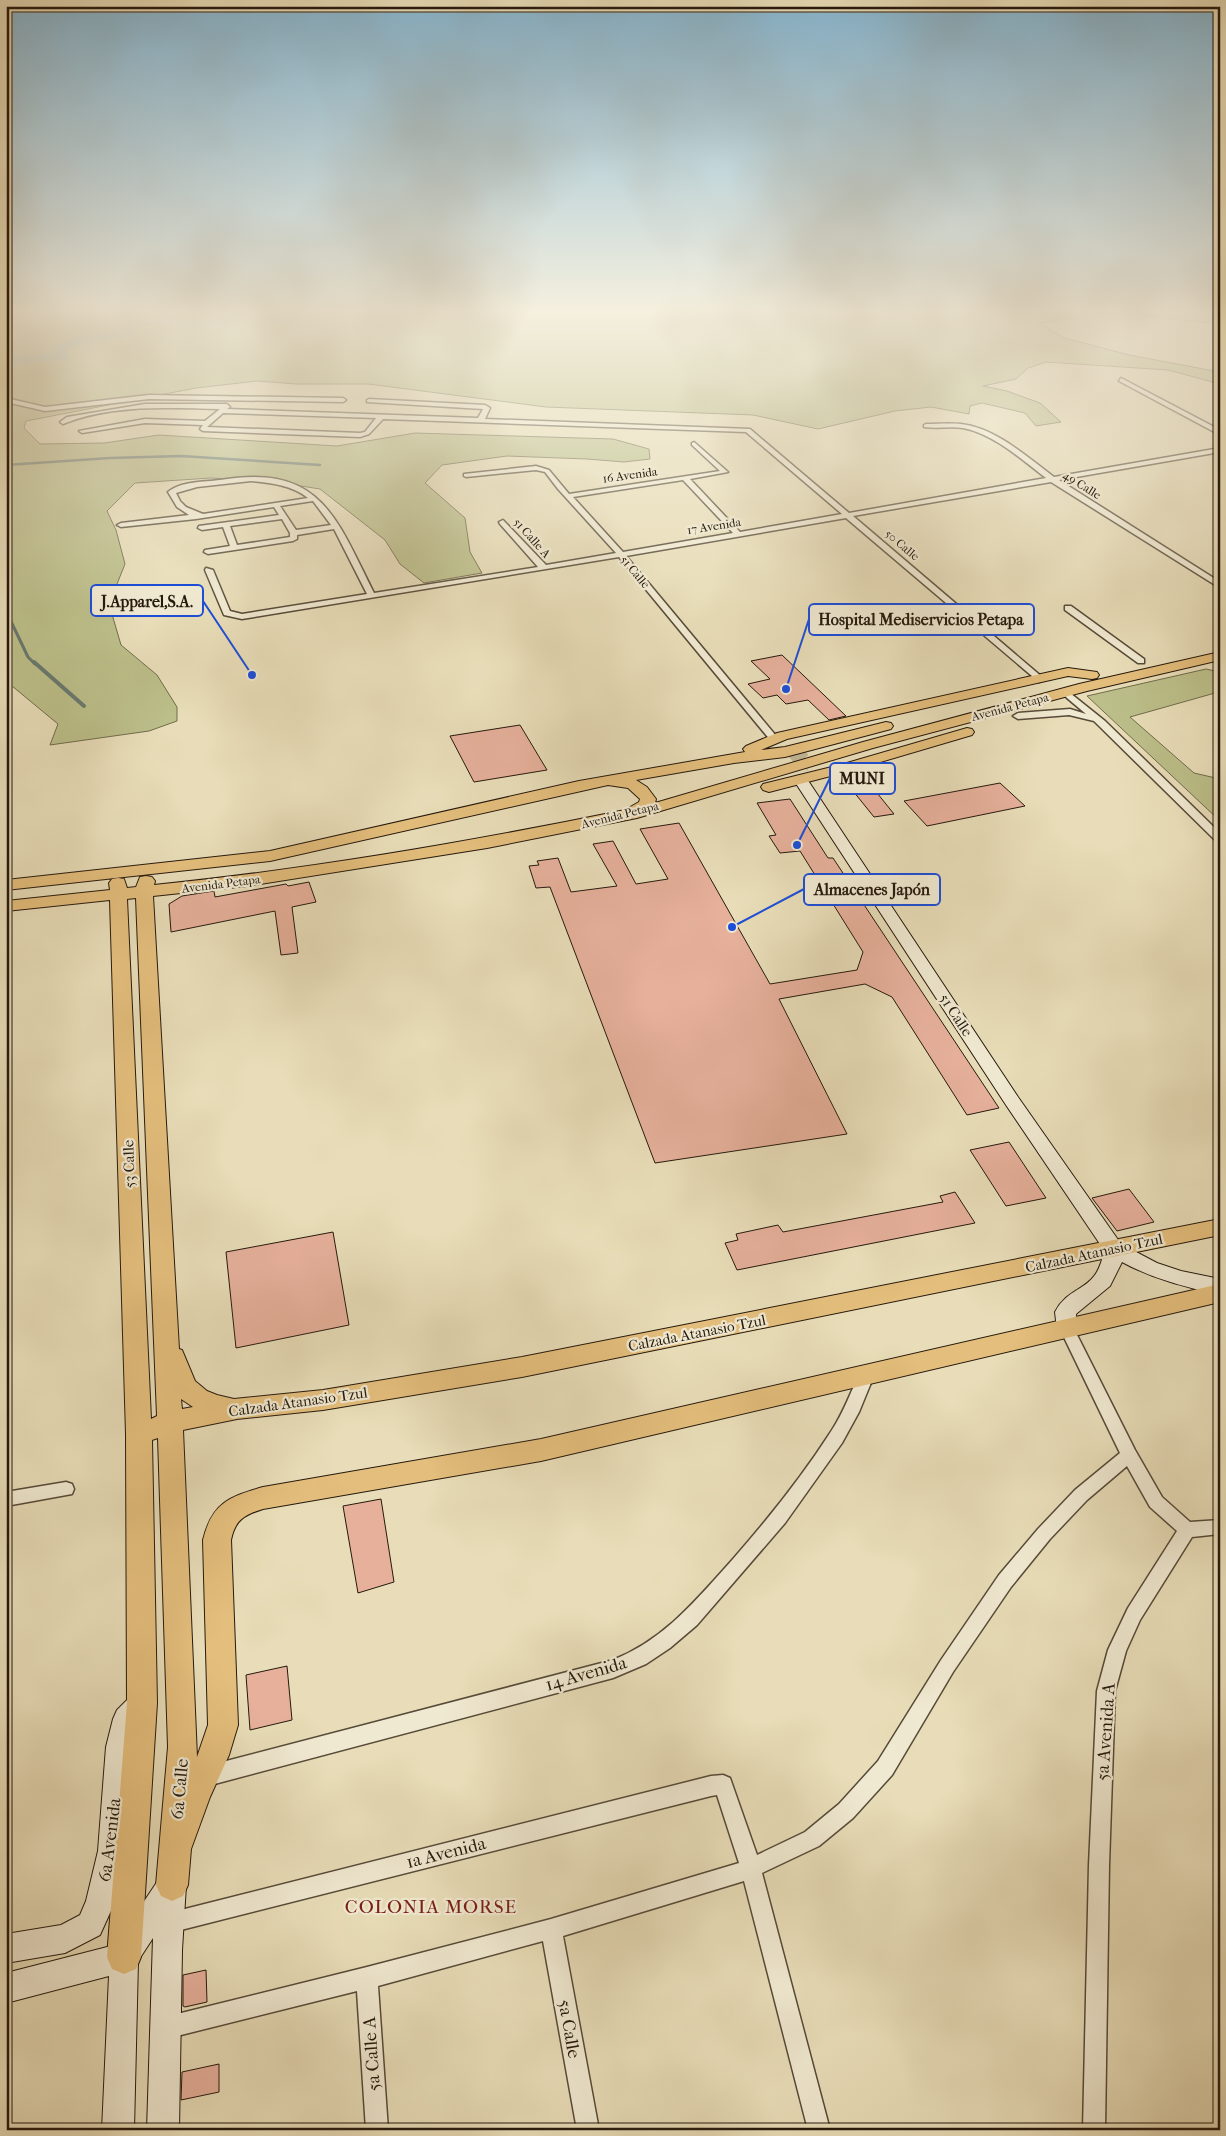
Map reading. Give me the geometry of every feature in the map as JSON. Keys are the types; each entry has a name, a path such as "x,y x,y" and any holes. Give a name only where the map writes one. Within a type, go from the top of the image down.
{"main road":[{"name":"Avenida Petapa","path":"6,885 118,885 144,892 247,882 461,847 637,813 1088,681 1141,662 1220,642"},
{"name":"Avenida Petapa","path":"6,906 118,885 146,871 255,858 300,850 579,786 734,758 785,752 1039,690 1220,656"},
{"path":"734,758 774,739 824,726 1068,672 1088,681"},
{"path":"637,813 656,812 886,757 1018,716 1081,691 1088,681"},
{"path":"792,748 794,743 799,740 850,726 1033,685 1088,681"},
{"path":"810,764 830,765 1070,696"},
{"path":"579,786 626,782 639,788 648,799 646,805 637,810 607,819"},
{"path":"441,818 430,829 432,837 440,844 461,847"},
{"name":"53 Calle","path":"146,871 144,892 172,1448"},
{"name":"53 Calle","path":"118,885 139,1445"},
{"name":"Calzada Atanasio Tzul","path":"139,1445 171,1422 237,1409 323,1400 522,1367 1220,1227"},
{"path":"174,1851 219,1742 222,1725 217,1540 220,1525 228,1514 241,1505 263,1498 541,1450 1220,1293"},
{"path":"166,1333 179,1377 190,1395 213,1404 237,1409"},
{"path":"124,1957 142,1703 139,1445"},
{"name":"6a Calle","path":"172,1448 183,1747 172,1885"}],"street":[{"path":"63,422 67,419 105,412"},
{"path":"206,426 221,412"},
{"path":"252,412 480,421 485,412"},
{"path":"1180,412 1220,433"},
{"path":"82,431 144,421 360,435 367,434 380,418"},
{"name":"50 Calle","path":"480,421 748,430 1039,679"},
{"name":"49 Calle","path":"926,426 961,426 981,431 1016,452 1052,480 1220,586"},
{"name":"16 Avenida","path":"568,496 725,472 694,444"},
{"name":"17 Avenida","path":"209,570 227,613 235,616 544,568 620,553 848,516 1220,450"},
{"name":"51 Calle","path":"466,475 541,468 547,470 620,553 774,739"},
{"path":"685,478 738,534"},
{"path":"203,516 186,511 174,497 173,491 230,480 268,481 304,491 325,510 371,595"},
{"path":"121,525 203,516 313,499"},
{"path":"276,505 294,534"},
{"path":"202,528 284,517"},
{"name":"51 Calle A","path":"503,522 544,568"},
{"path":"226,525 234,548"},
{"path":"294,534 334,527"},
{"path":"208,552 293,539 294,534"},
{"path":"1068,608 1141,662"},
{"path":"1070,696 1102,723 1220,839"},
{"path":"1018,716 1070,712 1102,723"},
{"name":"51 Calle","path":"800,779 1012,1101 1114,1249 1150,1268 1180,1278 1220,1287"},
{"path":"1114,1249 1113,1266 1106,1278 1095,1290 1074,1301 1065,1312 1067,1329 1129,1455 1156,1502 1187,1530 1220,1527"},
{"name":"14 Avenida","path":"204,1776 613,1669 640,1658 664,1642 691,1619 778,1518 836,1438 851,1412 867,1374"},
{"path":"165,2028 367,1978 551,1929 738,1874 812,1839 846,1811 885,1768 947,1666 1005,1581 1044,1534 1081,1495 1129,1455"},
{"path":"6,1499 66,1489"},
{"name":"5a Avenida A","path":"1094,2130 1099,1865 1106,1691 1117,1650 1134,1614 1187,1530"},
{"name":"6a Avenida","path":"6,1949 65,1939 90,1925 100,1904 112,1851 119,1747 126,1719 142,1703"},
{"name":"1a Avenida","path":"169,1923 711,1786 723,1785 751,1868"},
{"path":"751,1868 819,2130"},
{"path":"118,2130 124,1957 172,1885"},
{"name":"6a Calle","path":"163,2130 165,2028 172,1885"},
{"name":"5a Calle","path":"551,1929 588,2130"},
{"path":"6,1988 124,1957"},
{"name":"5a Calle A","path":"367,1978 377,2130"}],"green space":[{"path":"6,412 74,412 26,421 24,428 40,444 104,443 159,435 337,446 415,433 613,439 649,449 650,459 624,462 507,456 442,465 425,483 465,518 470,552 482,573 424,583 400,564 385,540 320,489 275,482 211,478 135,483 107,511 116,530 125,564 109,604 121,645 157,675 177,707 177,721 149,731 50,745 58,724 6,681"},
{"path":"667,412 892,412 818,429 753,415"},
{"path":"1019,412 1050,412 1061,422 1036,426 1025,413"},
{"path":"1206,669 1220,672 1220,694 1215,693 1130,717 1194,773 1220,779 1220,821 1087,696"}],"building":[{"path":"782,655 846,716 829,720 808,700 786,704 777,695 763,698 748,684 770,679 751,661"},
{"path":"520,725 547,770 474,782 450,736"},
{"path":"869,783 894,814 874,817 849,786"},
{"path":"1000,783 1025,806 927,826 904,801"},
{"path":"790,799 828,858 833,858 999,1108 967,1115 892,997 865,984 779,999 847,1134 655,1163 550,887 536,888 529,866 539,865 537,861 558,858 571,892 617,886 593,844 613,841 636,884 668,879 640,829 679,823 770,984 857,970 863,952 800,851 780,853 769,836 776,835 757,803"},
{"path":"309,882 316,902 292,907 298,953 281,955 275,911 171,932 169,904 182,896 214,891 215,897 286,884 288,886"},
{"path":"1009,1142 1046,1198 1006,1206 970,1150"},
{"path":"1129,1189 1154,1222 1117,1231 1092,1198"},
{"path":"955,1192 975,1223 737,1270 725,1243 738,1240 736,1234 778,1225 783,1232 943,1202 940,1196"},
{"path":"333,1232 349,1325 236,1348 226,1252"},
{"path":"381,1499 394,1582 358,1593 343,1506"},
{"path":"287,1666 292,1720 250,1730 246,1675"},
{"path":"206,1970 207,2002 183,2006 183,1975"},
{"path":"219,2064 219,2092 181,2100 182,2072"}],"waterway":[{"path":"6,465 110,458 181,456 320,465"},
{"path":"6,611 28,657 35,664"},
{"path":"34,662 84,706"}],"tunnel":[{"path":"792,748 803,761 810,764"}],"place":[{"name":"J.Apparel,S.A.","path":"252,675"},
{"name":"Hospital Mediservicios Petapa","path":"786,689"},
{"name":"MUNI","path":"797,845"},
{"name":"Almacenes Japón","path":"732,927"}],"district":[{"name":"COLONIA MORSE","path":"431,1907"}]}
